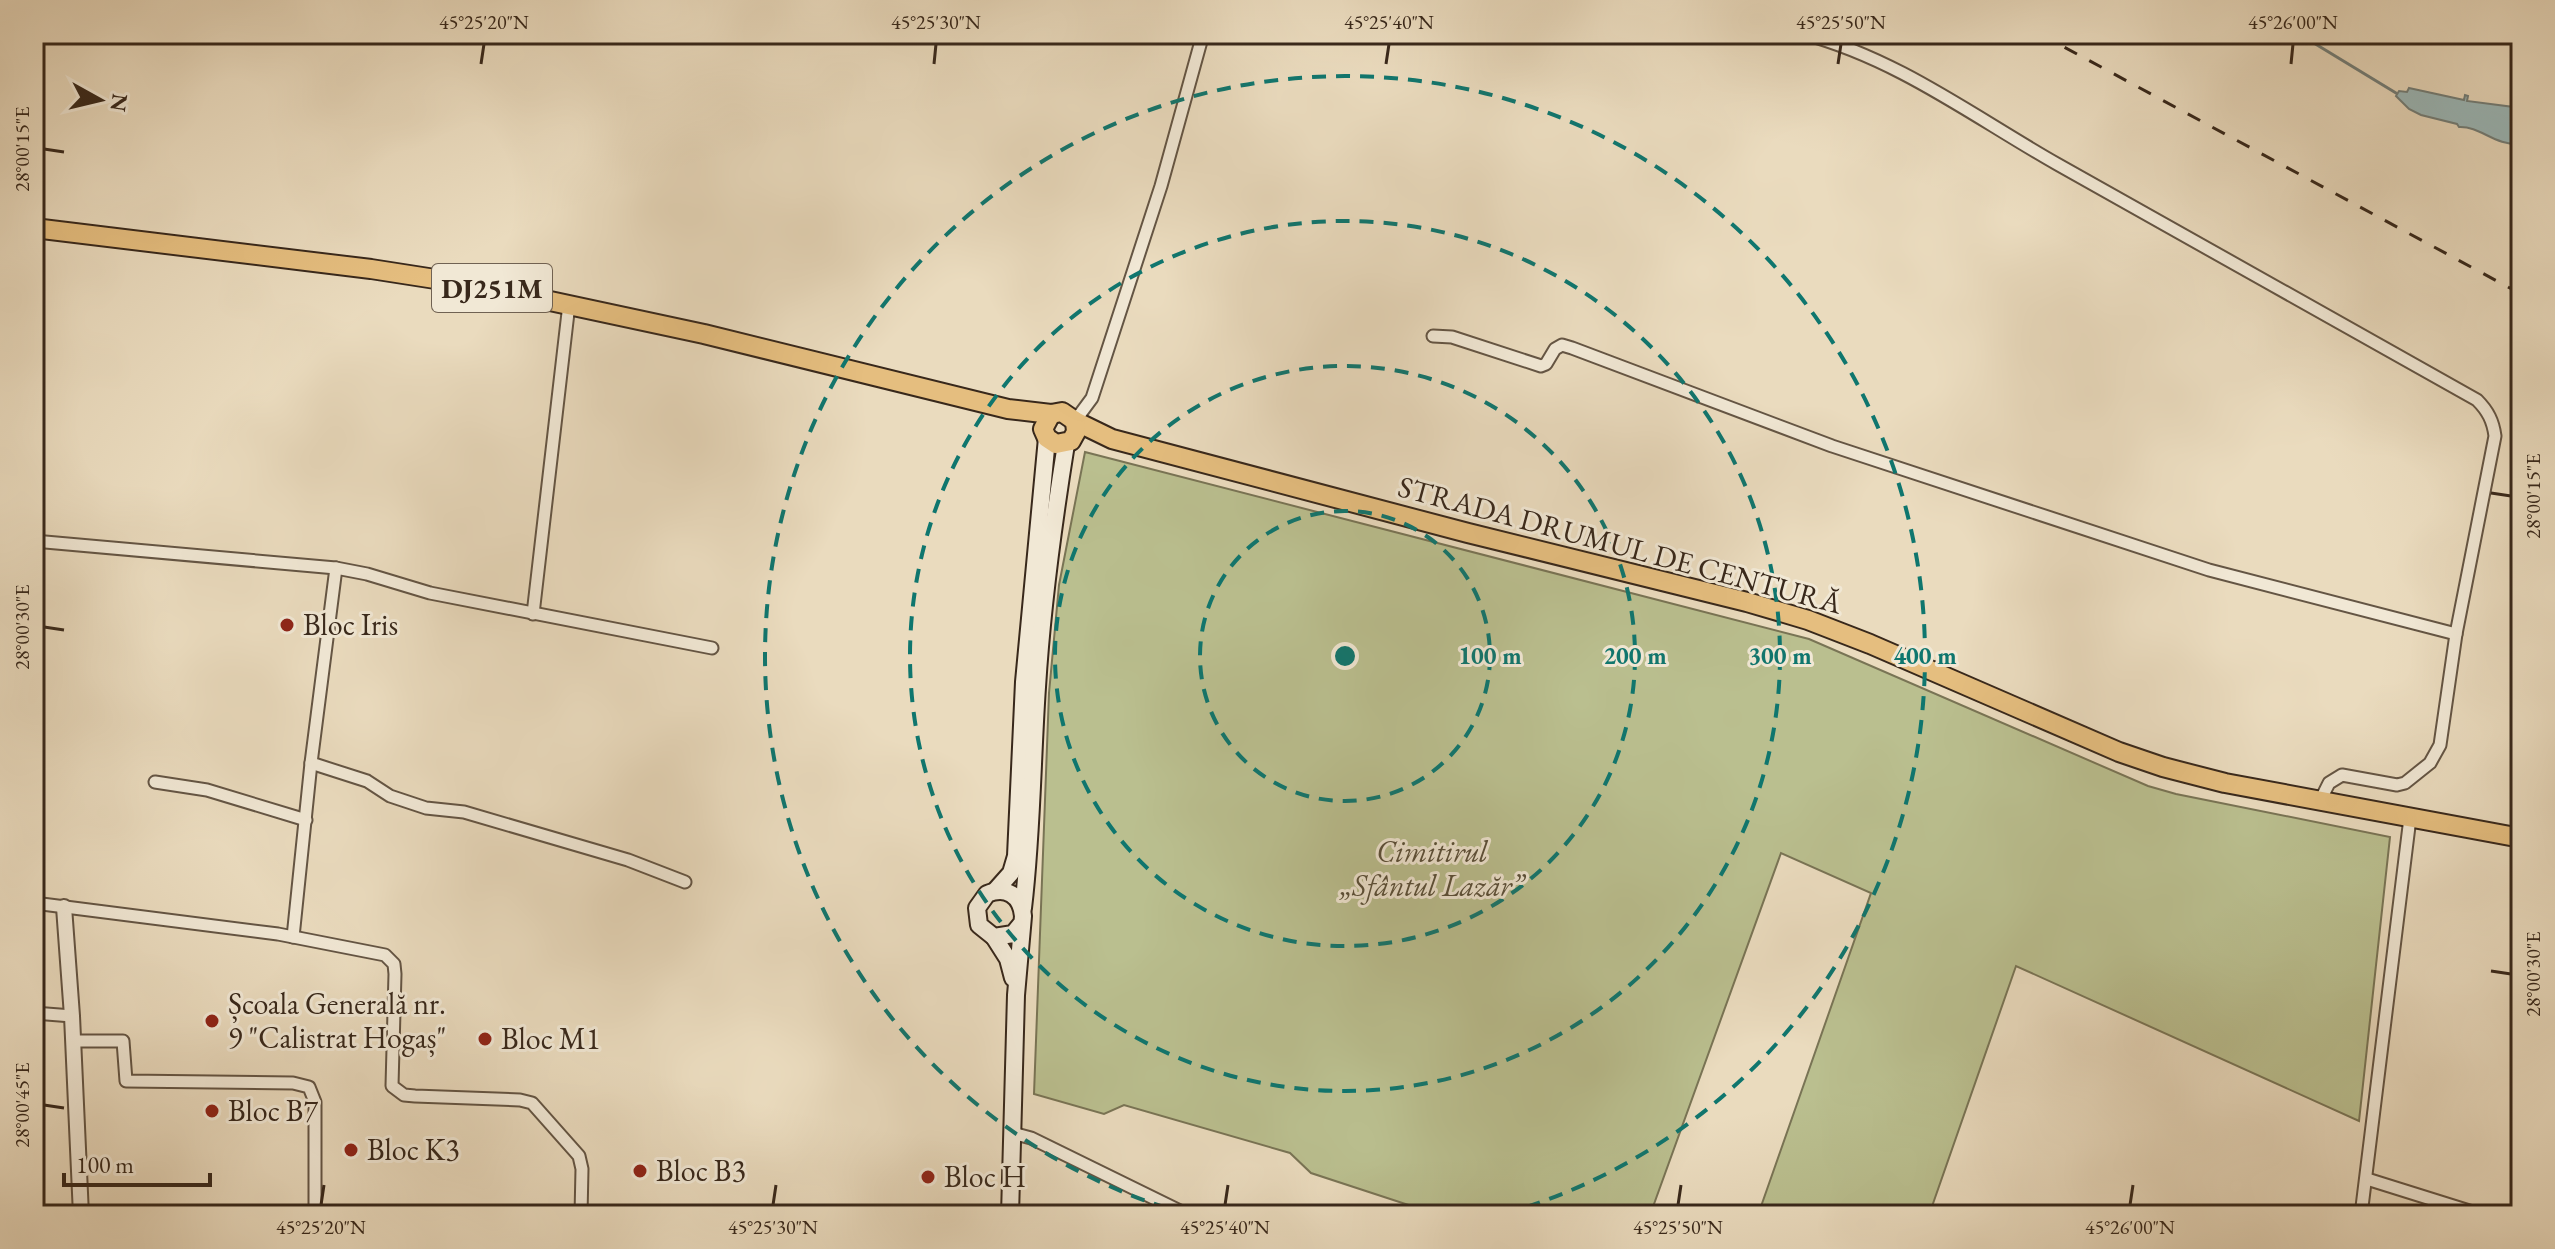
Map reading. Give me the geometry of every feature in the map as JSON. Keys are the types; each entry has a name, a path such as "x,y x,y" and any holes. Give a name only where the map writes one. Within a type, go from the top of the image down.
{"highway":[{"name":"DJ251M","path":"34,228 371,269 480,286 841,367 1008,409"},
{"path":"1008,409 1051,414 1062,412 1112,439"},
{"path":"1008,409 1056,444 1112,439"},
{"path":"1046,436 1044,423 1051,414"},
{"path":"1068,442 1076,432 1075,421"},
{"name":"STRADA DRUMUL DE CENTURĂ","path":"1112,439 1777,611 1870,644 2119,752 2163,767 2225,783 2521,838"}],"main road":[{"path":"1016,995 1008,959 994,937 983,931 976,917 981,900 1007,879 1016,856 1024,682 1046,436"},
{"path":"1010,1215 1016,995 1029,854 1034,729 1047,565 1068,442"},
{"path":"995,891 1009,892 1022,915"},
{"path":"994,937 1013,934 1022,915"}],"street":[{"path":"1075,421 1092,398 1161,186 1203,34"},
{"path":"1804,34 1831,41 1892,66 2043,156 2477,400 2491,418 2495,436 2456,634 2440,745 2430,763 2411,781 2397,785 2342,775 2329,783 2320,801"},
{"path":"533,614 569,304"},
{"path":"1433,336 1452,337 1541,366 1562,345 1845,451 2209,570 2456,634"},
{"path":"34,541 336,568 430,593 712,648"},
{"path":"293,937 336,568"},
{"path":"311,763 367,781 390,796 426,808 464,812 552,837 628,860 685,882"},
{"path":"155,782 207,790 306,820"},
{"path":"2361,1215 2410,818"},
{"path":"34,903 293,937 390,958 395,974 392,1086 404,1095 532,1103 579,1156 582,1169 581,1215"},
{"path":"58,1215 78,1215 72,1016 64,907"},
{"path":"34,1013 72,1016"},
{"path":"73,1041 123,1041 126,1081 293,1083 309,1087 315,1102 315,1215"},
{"path":"1012,1133 1031,1138 1188,1215"},
{"path":"2367,1179 2482,1215"}],"green space":[{"name":"Cimitirul „Sfântul Lazăr”","path":"1085,452 1809,639 2148,786 2390,837 2359,1121 2016,966 1929,1215 1758,1215 1871,893 1781,853 1650,1215 1439,1215 1311,1173 1290,1153 1124,1105 1104,1114 1034,1094 1049,693 1059,585"}],"water":[{"path":"2409,88 2464,100 2465,95 2468,96 2467,101 2521,108 2521,144 2503,142 2409,109 2396,96 2399,91 2407,92"}],"waterway":[{"path":"2299,34 2396,93"}],"railway":[{"path":"2040,34 2521,294"}],"place":[{"name":"Bloc Iris","path":"287,625"},
{"name":"Școala Generală nr. 9 \"Calistrat Hogaș\"","path":"212,1021"},
{"name":"Bloc M1","path":"485,1039"},
{"name":"Bloc B7","path":"212,1111"},
{"name":"Bloc K3","path":"351,1150"},
{"name":"Bloc B3","path":"640,1171"},
{"name":"Bloc H","path":"928,1177"}]}
